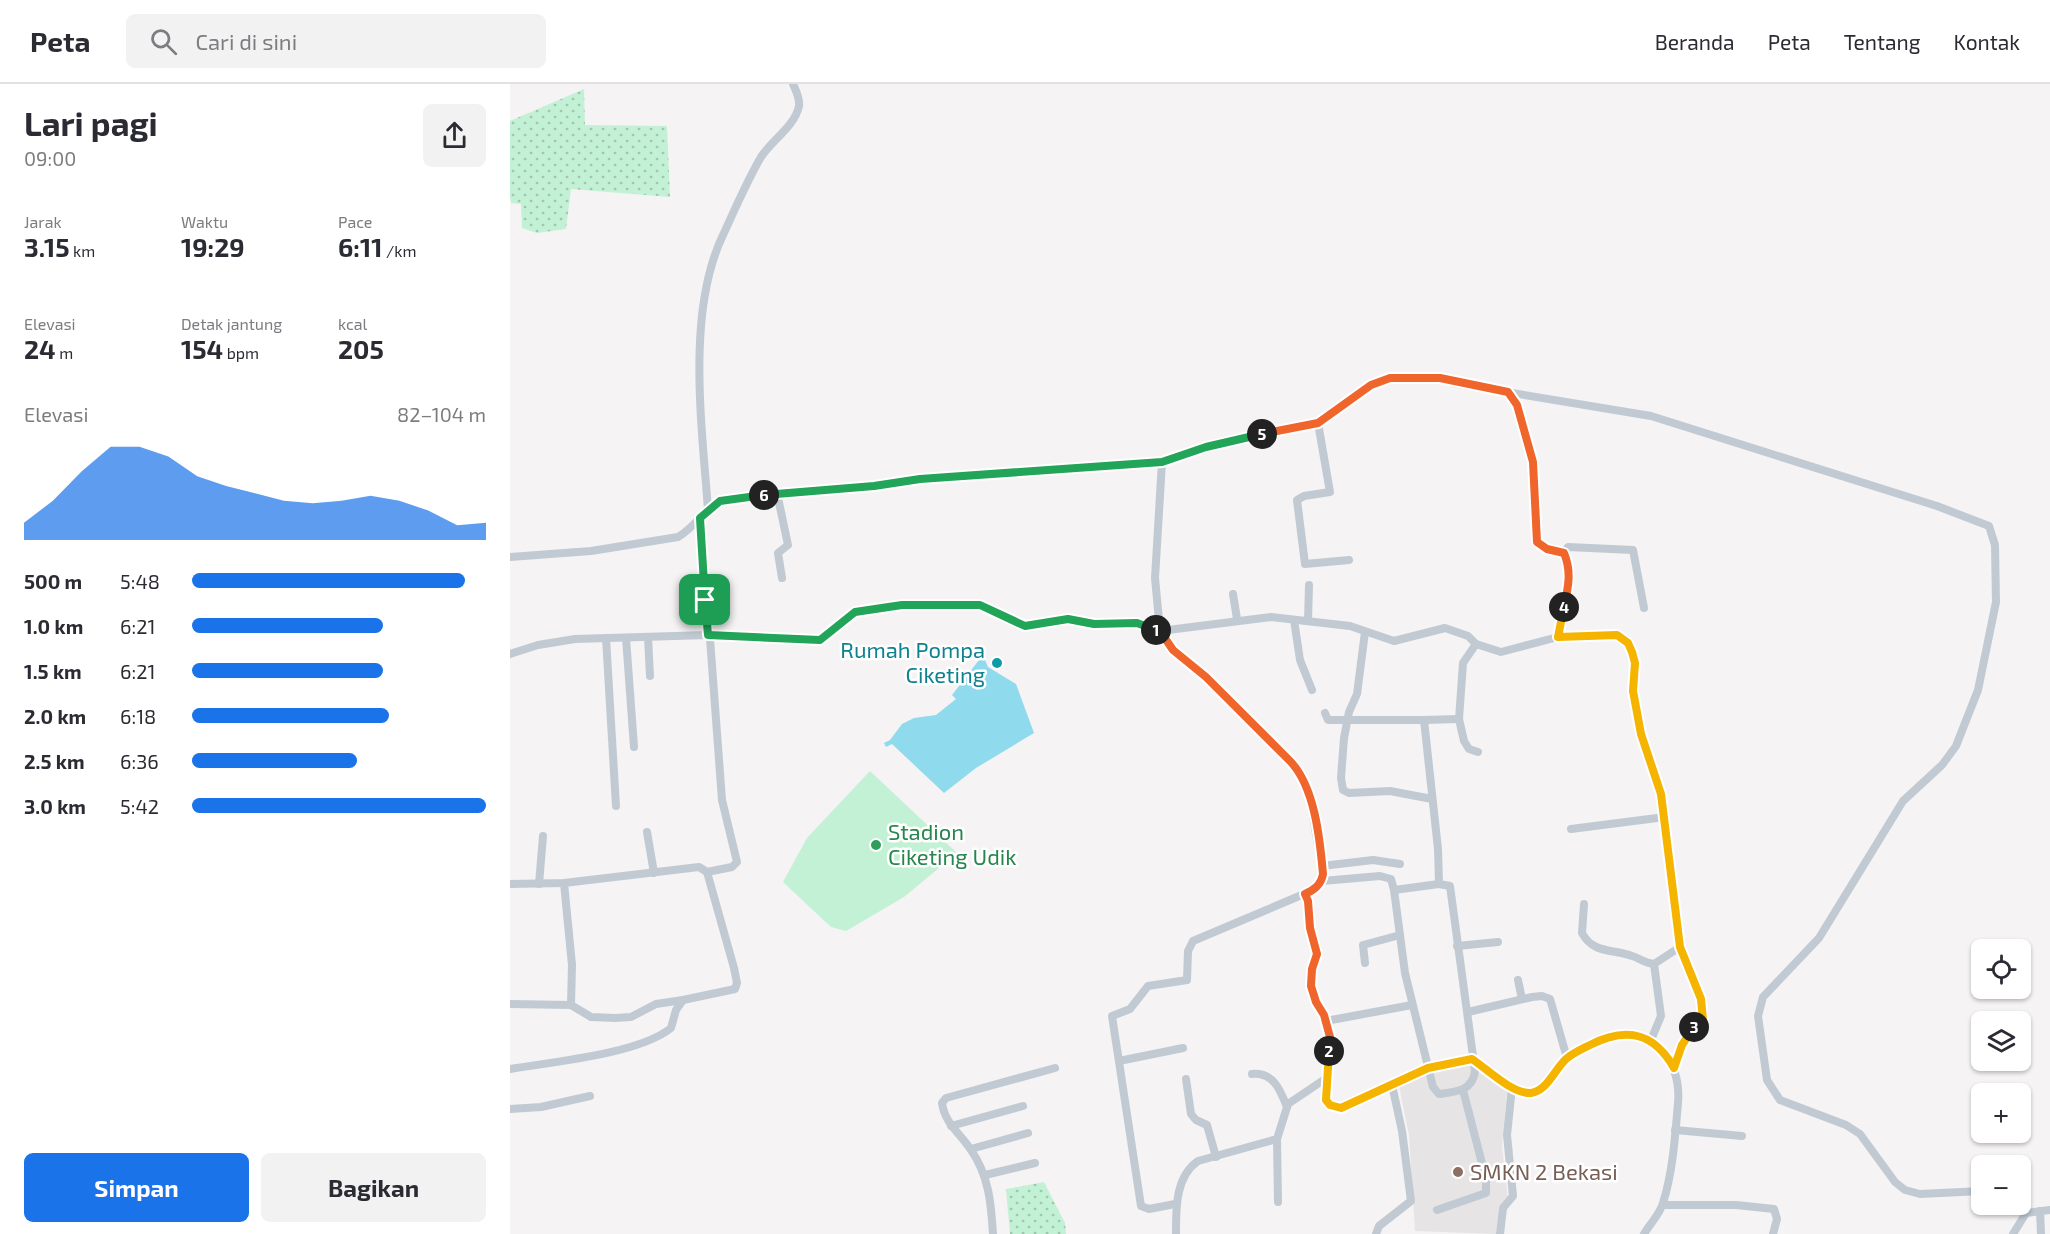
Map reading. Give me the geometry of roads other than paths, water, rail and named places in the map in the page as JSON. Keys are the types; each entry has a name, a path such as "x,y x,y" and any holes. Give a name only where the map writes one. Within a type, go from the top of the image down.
{"street":[{"path":"708,510 701,412 700,340 707,282 719,244 761,158 796,114 799,102 793,84"},
{"path":"510,557 591,551 665,540 690,530 715,503 729,498 874,486 920,479 1162,462 1250,436 1318,423 1371,385 1390,378 1440,378 1651,416 1937,506 1989,526 1995,545 1996,602 1978,690 1956,746 1942,765 1904,801 1819,938 1763,997 1758,1016 1767,1080 1780,1100 1846,1125 1860,1134 1871,1146 1894,1182 1905,1191 1920,1194 1971,1192"},
{"path":"1508,392 1517,405 1534,473 1537,542 1547,549 1564,553"},
{"path":"1318,423 1330,492 1304,496 1297,500 1305,564 1349,560"},
{"path":"1162,462 1155,578 1160,631 1173,650 1206,677 1302,774 1310,798 1322,866 1322,881"},
{"path":"777,494 788,544 778,553 782,578"},
{"path":"510,884 564,883 699,867 707,872 732,867 738,858 722,800 700,518"},
{"path":"1564,553 1568,547 1630,548 1633,550 1644,608"},
{"path":"1558,637 1570,572 1564,553"},
{"path":"1308,621 1309,585"},
{"path":"1233,594 1237,619"},
{"path":"510,654 538,645 575,639 708,635 820,640 847,616 859,610 902,605 986,606 1025,626 1068,619 1094,624 1137,623 1160,631 1272,616 1350,626 1394,641 1445,628 1468,636 1476,644 1501,652 1558,637 1617,635 1628,643 1635,663 1633,691 1641,734 1657,778 1665,817 1680,947 1701,999 1703,1020 1687,1034 1674,1068"},
{"path":"1294,620 1300,660 1312,690"},
{"path":"1365,632 1357,694 1348,721 1341,778 1345,792 1390,791 1432,799"},
{"path":"648,637 650,676"},
{"path":"606,638 616,806"},
{"path":"626,638 634,747"},
{"path":"1476,644 1462,663 1460,719 1469,749 1478,752"},
{"path":"1325,713 1328,720 1348,721 1460,719"},
{"path":"1424,720 1439,884"},
{"path":"1571,829 1665,817"},
{"path":"647,832 654,873"},
{"path":"539,884 543,836"},
{"path":"1322,866 1375,860 1400,864"},
{"path":"1375,860 1380,876"},
{"path":"510,1004 571,1005 591,1017 631,1017 656,1004 736,987 707,872"},
{"path":"1176,1204 1149,1209 1141,1206 1112,1016 1130,1009 1148,986 1187,980 1188,951 1193,941 1305,894 1322,881 1380,876 1391,879 1412,1005 1436,1093 1463,1090 1474,1079 1468,1012 1457,946 1452,891 1448,884 1394,890"},
{"path":"564,883 572,964 571,1005"},
{"path":"1305,894 1317,954 1312,969 1311,986 1326,1021 1330,1037 1325,1079 1326,1100 1334,1107 1347,1107 1428,1068 1472,1059 1512,1087 1529,1093 1542,1090 1567,1058 1602,1039 1623,1034 1651,1040 1666,1053 1674,1068 1678,1096 1673,1156 1662,1205 1644,1234"},
{"path":"1584,904 1582,933 1590,943 1613,954 1628,954 1654,964"},
{"path":"1365,963 1363,945 1400,935"},
{"path":"1457,946 1498,942"},
{"path":"1654,964 1680,947"},
{"path":"1651,1040 1661,1016 1654,964"},
{"path":"1518,980 1522,999"},
{"path":"1468,1012 1522,999 1542,996 1550,999 1567,1058"},
{"path":"510,1069 613,1051 650,1038 671,1028 676,1010 682,1000"},
{"path":"1326,1021 1412,1005"},
{"path":"1119,1060 1183,1048"},
{"path":"993,1234 990,1190 985,1175 971,1149 944,1116 942,1103 946,1098 1054,1068"},
{"path":"1252,1074 1263,1073 1270,1077 1282,1092 1287,1107"},
{"path":"1186,1079 1191,1114 1196,1120 1207,1125 1216,1157"},
{"path":"1278,1202 1276,1139 1287,1107 1325,1079"},
{"path":"1376,1234 1379,1226 1411,1201 1402,1131 1392,1085"},
{"path":"1500,1234 1503,1208 1513,1196 1507,1135 1512,1087"},
{"path":"1437,1210 1486,1193 1486,1179 1463,1090"},
{"path":"510,1109 541,1107 590,1096"},
{"path":"951,1126 1023,1106"},
{"path":"1675,1130 1742,1136"},
{"path":"971,1149 1028,1133"},
{"path":"1176,1234 1176,1204 1186,1173 1198,1161 1276,1139"},
{"path":"985,1175 1035,1163"},
{"path":"1662,1205 1736,1205 1774,1209 1777,1219 1773,1234"},
{"path":"2031,1212 2050,1210"},
{"path":"2040,1211 2041,1234"},
{"path":"2013,1234 2024,1215"}],"water":[{"path":"979,660 985,660 988,667 1016,684 1034,733 976,768 944,793 892,744 886,747 884,743 890,740 902,724 914,718 936,715 956,699 952,695"}],"place":[{"name":"Rumah Pompa Ciketing","path":"997,663"},
{"name":"Stadion Ciketing Udik","path":"876,845"},
{"name":"SMKN 2 Bekasi","path":"1458,1172"}]}
